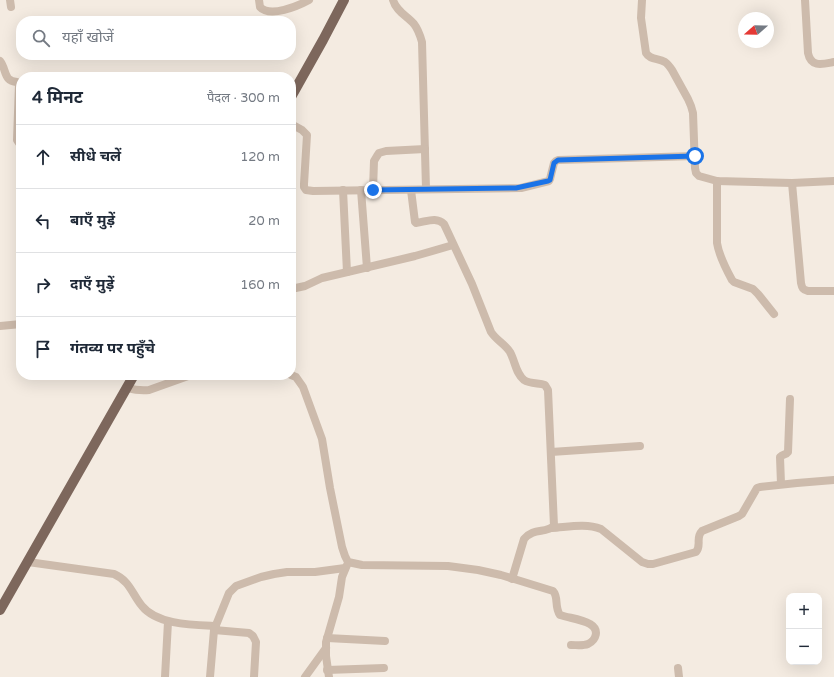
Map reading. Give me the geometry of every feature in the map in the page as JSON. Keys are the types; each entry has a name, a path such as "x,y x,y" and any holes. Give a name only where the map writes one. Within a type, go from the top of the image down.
{"main road":[{"path":"296,88 344,0"},
{"path":"0,610 131,380"}],"street":[{"path":"259,0 260,8 264,11 282,11 289,10 309,0"},
{"path":"393,0 398,10 413,24 420,35 422,42 426,189"},
{"path":"642,0 641,18 646,53 650,57 668,65 691,106 693,113 696,173 699,176 717,181 792,183 834,181"},
{"path":"805,0 808,53 810,59 812,62 822,64 834,62"},
{"path":"0,61 9,80 11,82 16,82"},
{"path":"296,127 307,135 304,188 306,190 313,191 516,188 540,184 550,180 554,163 561,160 695,156"},
{"path":"373,190 374,161 379,153 386,151 425,149"},
{"path":"717,181 718,250 732,280 753,289 774,314"},
{"path":"792,183 802,288 805,291 834,290"},
{"path":"343,190 347,272"},
{"path":"361,190 366,268"},
{"path":"411,190 415,222 419,223 438,220 444,224 472,284 491,332 508,350 523,379 529,382 545,385 547,388 554,524 552,528"},
{"path":"296,288 305,286 322,278 453,245"},
{"path":"0,326 16,324"},
{"path":"296,377 303,387 322,439 330,488 347,565 342,577 340,597 327,638 326,656 328,674 384,668"},
{"path":"127,388 137,391 149,390 177,380"},
{"path":"781,484 780,456 787,454 788,452 790,398"},
{"path":"550,452 640,446"},
{"path":"512,579 524,539 527,535 533,532 552,528 594,526 642,562 653,564 696,552 699,548 699,534 702,531 742,514 757,488 781,484 834,480"},
{"path":"28,562 114,574 127,583 142,606 148,612 168,622 215,628 253,636 256,642 254,677"},
{"path":"210,677 215,628 233,588 261,577 274,574 287,572 315,572 354,564 448,566 478,570 552,591 556,594 556,609 560,615 592,625 595,629 595,638 589,643 572,645"},
{"path":"166,677 168,622"},
{"path":"327,638 385,641"},
{"path":"305,677 326,648"},
{"path":"678,668 679,677"}],"route":[{"path":"373,190 521,188 550,180 554,163 558,160 695,156"}]}
